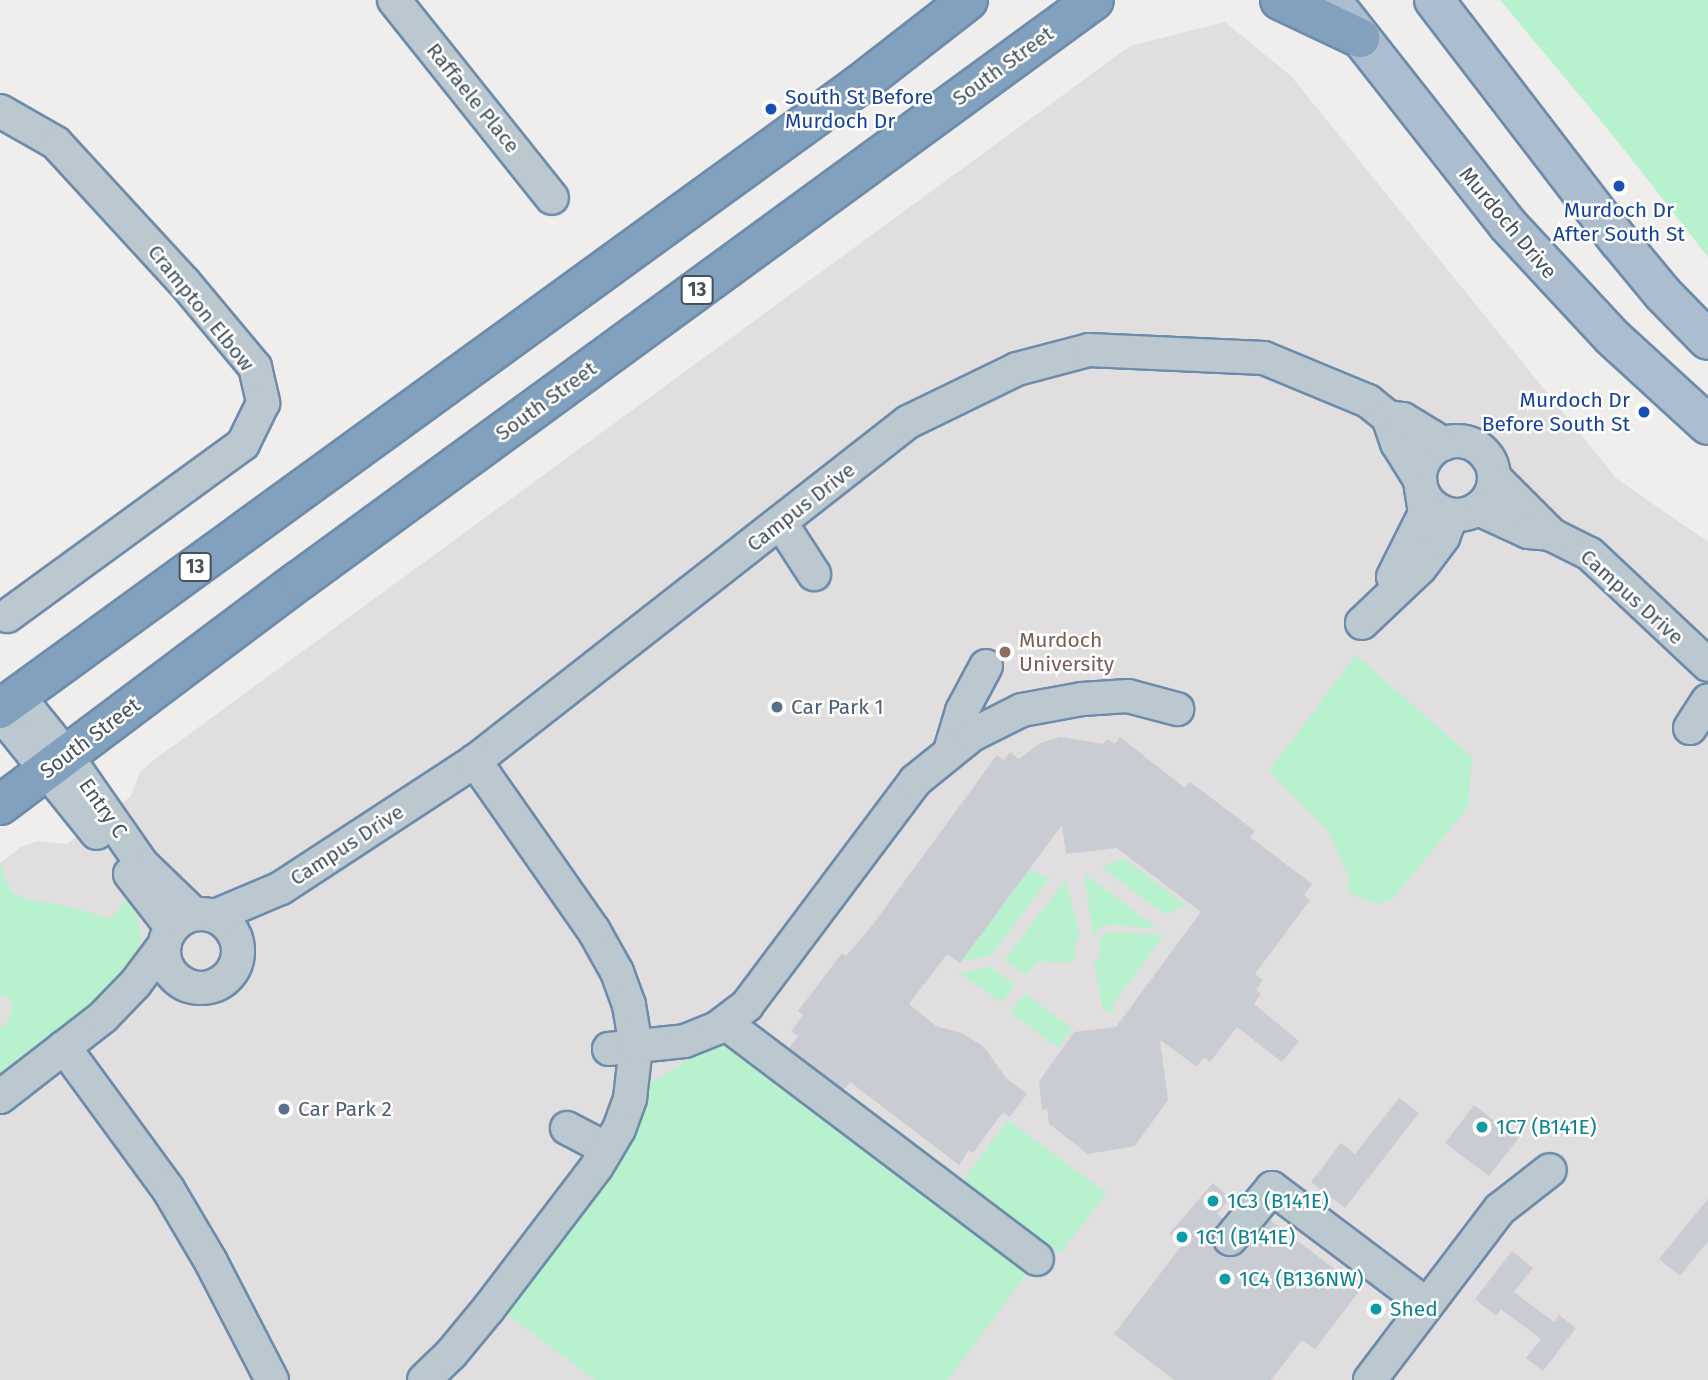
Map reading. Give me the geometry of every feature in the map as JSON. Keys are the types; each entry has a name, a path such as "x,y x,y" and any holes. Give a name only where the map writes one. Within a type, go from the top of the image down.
{"highway":[{"path":"859,85 930,0"},
{"name":"13","path":"6,706 859,85 968,0"},
{"name":"South Street","path":"0,805 1094,0"},
{"path":"1280,0 1360,38"}],"main road":[{"name":"Murdoch Drive","path":"1331,0 1464,172 1567,291 1708,425"},
{"path":"1434,0 1620,242 1663,294 1708,340"}],"street":[{"name":"Raffaele Place","path":"394,0 552,198"},
{"name":"Crampton Elbow","path":"0,111 56,143 184,282 255,367 263,403 243,444 7,616"},
{"name":"Campus Drive","path":"0,1097 103,1017 186,926 281,888 475,761 908,422 1017,369 1089,349 1264,358 1368,401 1388,417 1404,419 1444,443"},
{"path":"1388,417 1397,443 1436,509 1465,512"},
{"path":"1462,441 1479,447 1491,461 1495,478 1490,496 1465,512 1420,568 1371,613 1425,513 1421,484 1424,462 1444,443 1462,441"},
{"name":"Campus Drive","path":"1495,478 1552,535 1590,554 1708,666"},
{"name":"Campus Drive","path":"1465,512 1528,532 1552,535"},
{"path":"781,523 814,574"},
{"path":"950,751 962,711 986,666"},
{"path":"623,1048 685,1041 725,1023 747,1005 915,781 950,751 1007,716 1041,706 1128,696 1177,709"},
{"path":"1690,728 1708,700"},
{"name":"Entry C","path":"6,706 57,762 186,926"},
{"path":"424,1380 452,1354 581,1191 619,1129 630,1098 623,1048 629,1005 617,972 594,931 475,761"},
{"name":"Campus Drive","path":"103,1017 171,990 209,987 223,981 233,970 238,956 237,941 281,888"},
{"path":"194,988 181,982 170,972 165,958 186,926 225,922 237,941"},
{"path":"725,1023 1037,1259"},
{"path":"64,1047 168,1189 211,1262 272,1380"},
{"path":"567,1128 607,1149"},
{"path":"1370,1380 1500,1209 1550,1170"},
{"path":"1230,1239 1272,1188 1427,1305"}],"shaded area":[{"name":"Murdoch University","path":"1225,22 1291,76 1616,478 1708,542 1708,1380 0,1380 0,863 21,847 38,841 67,844 131,796 140,772 151,762 1130,46"}],"green space":[{"path":"1500,0 1708,0 1708,257 1615,138"},
{"path":"1356,655 1472,757 1468,808 1391,900 1377,904 1348,892 1348,874 1328,831 1269,771"},
{"path":"1123,858 1187,906 1164,914 1102,867"},
{"path":"0,862 11,892 28,900 72,907 111,919 124,901 131,901 139,924 141,941 126,974 104,997 0,1076 0,1027 6,1025 13,1007 9,997 0,995"},
{"path":"1029,870 1049,878 990,957 962,960"},
{"path":"1084,873 1158,929 1114,925 1104,926 1093,935"},
{"path":"1066,880 1080,937 1075,943 1076,957 1068,963 1038,961 1025,975 1004,960"},
{"path":"1109,932 1164,935 1113,1004 1114,1013 1103,1010 1094,962 1100,955 1099,940"},
{"path":"991,967 1015,985 1001,1002 959,973"},
{"path":"1025,993 1072,1029 1058,1048 1010,1012"},
{"path":"724,1038 1032,1267 948,1380 595,1380 502,1310 630,1141 649,1084"},
{"path":"1008,1120 1107,1193 1060,1254 963,1180"}],"building":[{"path":"1060,737 1103,744 1107,739 1115,744 1120,737 1185,788 1190,782 1255,831 1250,837 1312,884 1304,895 1310,900 1255,974 1263,980 1256,990 1261,994 1254,1004 1299,1041 1282,1062 1237,1027 1210,1062 1204,1057 1197,1067 1160,1040 1168,1100 1135,1146 1088,1154 1049,1124 1047,1109 1042,1110 1039,1082 1074,1032 1116,1027 1201,912 1117,848 1066,854 1062,825 960,963 947,954 909,1004 936,1026 962,1033 984,1047 1006,1078 1027,1094 1010,1117 1003,1112 973,1153 969,1150 959,1165 850,1082 844,1090 789,1048 798,1036 791,1031 803,1015 798,1011 842,953 846,956 871,927 997,755 1004,760 1010,752 1019,759 1040,743"},
{"path":"1399,1098 1419,1113 1345,1208 1311,1182 1341,1143 1355,1154"},
{"path":"1474,1105 1518,1139 1489,1176 1445,1143"},
{"path":"1213,1183 1230,1198 1217,1214 1223,1219 1212,1235 1213,1246 1219,1254 1237,1256 1270,1220 1361,1289 1315,1349 1302,1340 1271,1380 1174,1380 1114,1334 1183,1244 1169,1234"},
{"path":"1708,1199 1708,1241 1680,1276 1659,1259"},
{"path":"1512,1251 1533,1268 1514,1292 1554,1322 1559,1315 1576,1328 1543,1371 1526,1358 1541,1339 1501,1309 1496,1316 1475,1299"}],"place":[{"name":"South St Before Murdoch Dr","path":"771,109"},
{"name":"Murdoch Dr After South St","path":"1619,186"},
{"name":"Murdoch Dr Before South St","path":"1644,412"},
{"name":"Murdoch University","path":"1005,652"},
{"name":"Car Park 1","path":"777,707"},
{"name":"Car Park 2","path":"284,1109"},
{"name":"1C7 (B141E)","path":"1482,1127"},
{"name":"1C3 (B141E)","path":"1213,1201"},
{"name":"1C1 (B141E)","path":"1182,1237"},
{"name":"1C4 (B136NW)","path":"1225,1279"},
{"name":"Shed","path":"1376,1309"}]}
